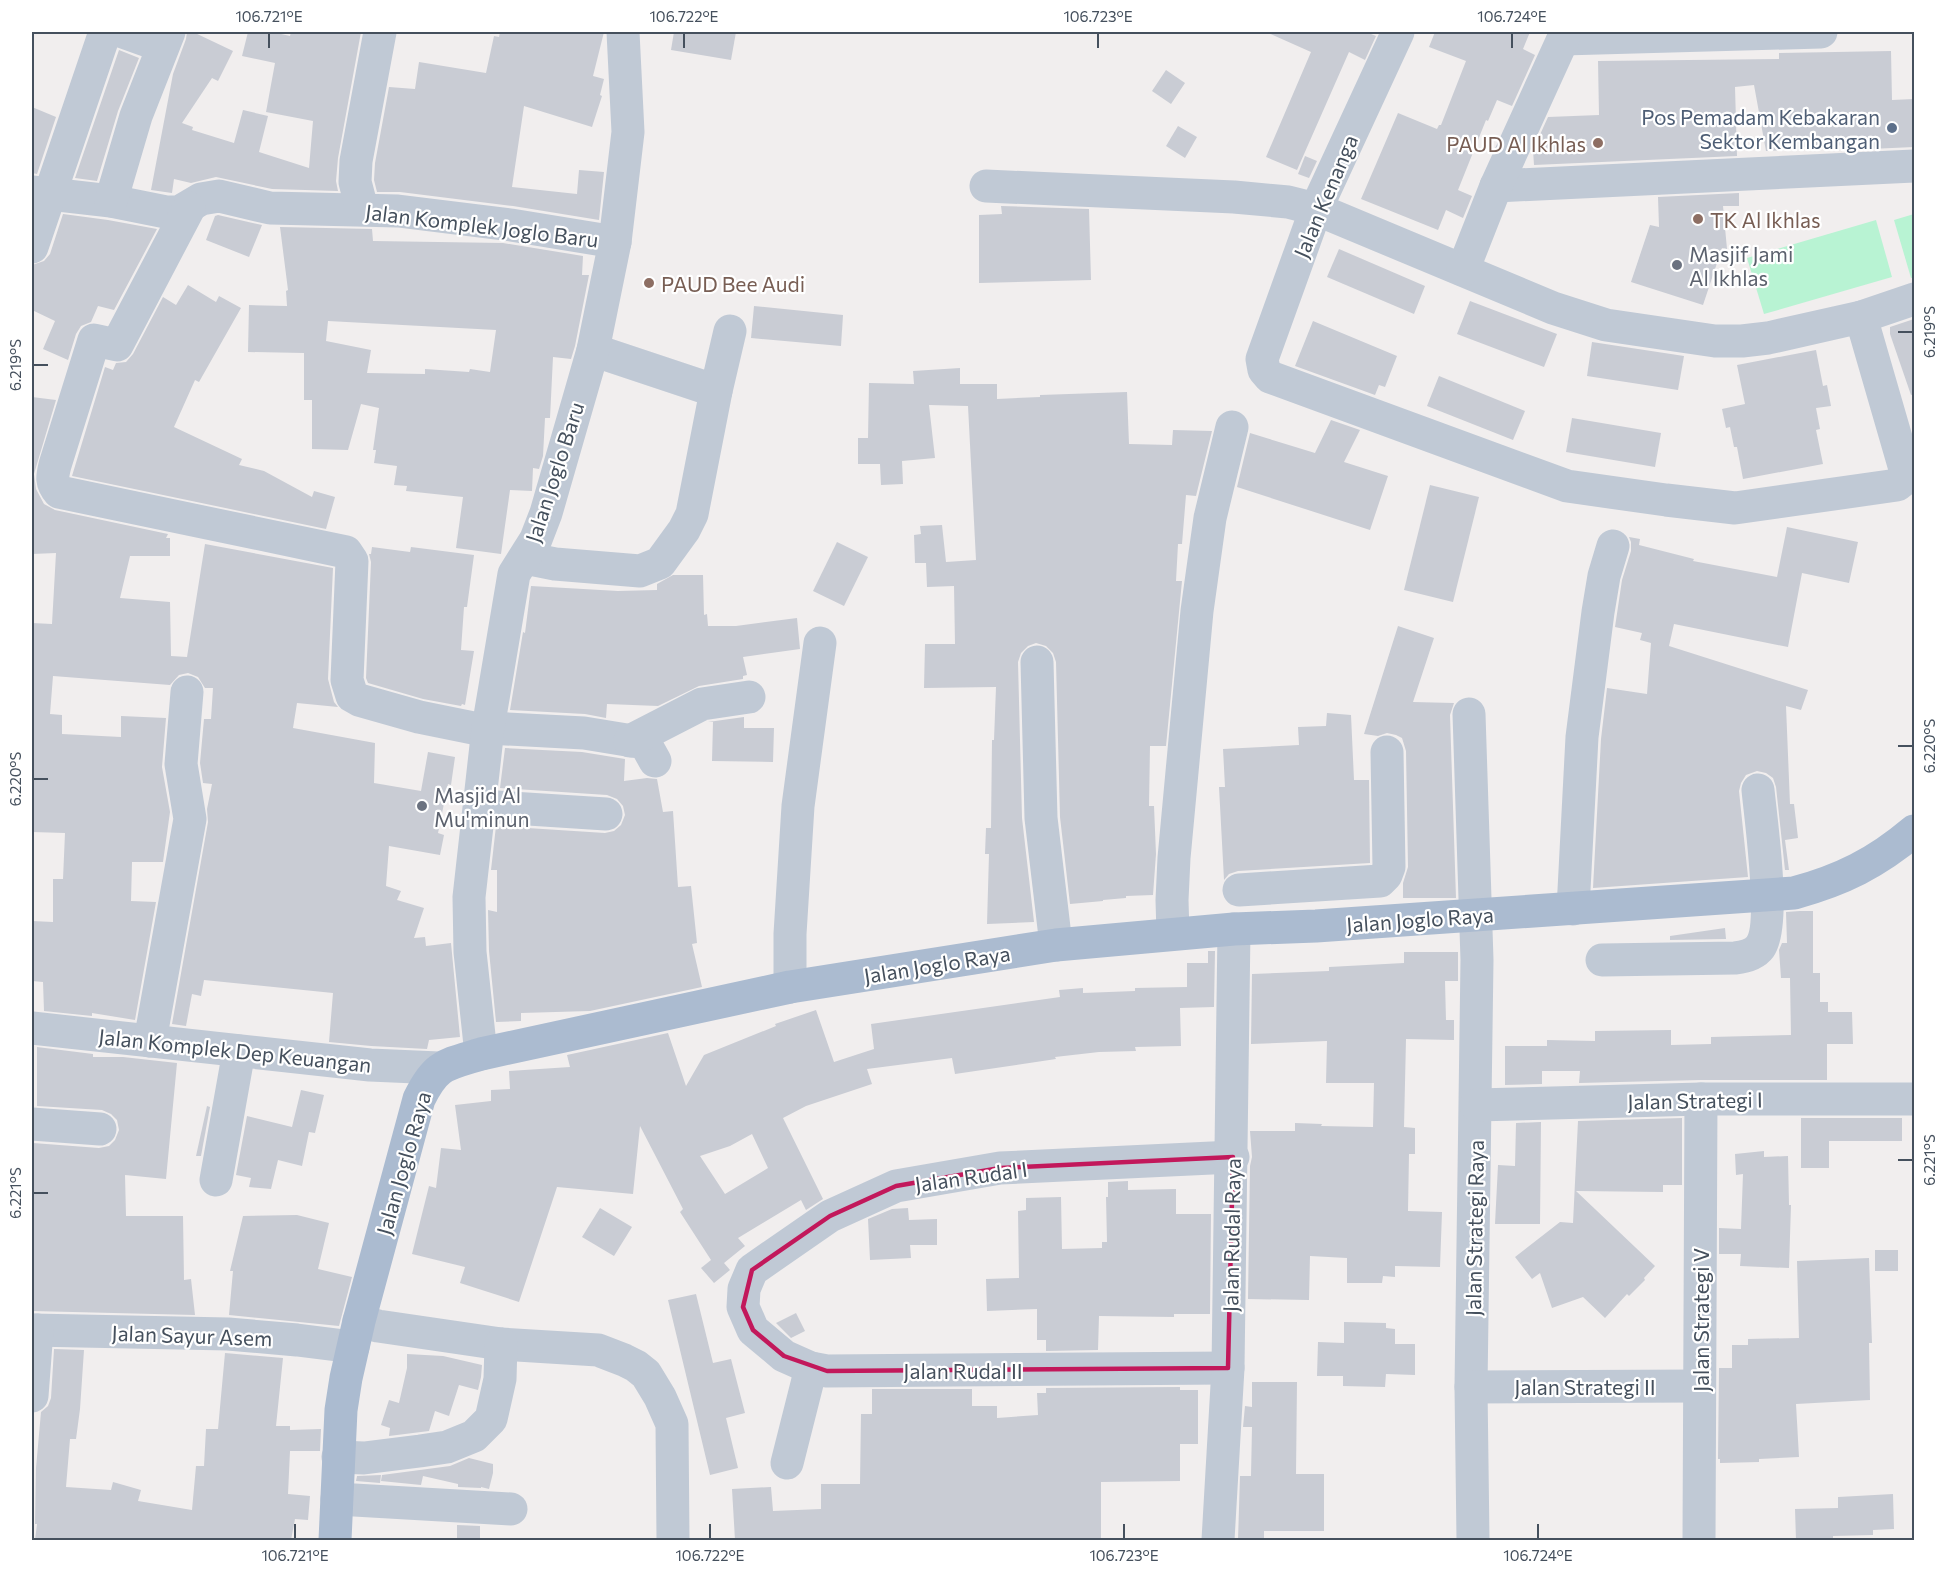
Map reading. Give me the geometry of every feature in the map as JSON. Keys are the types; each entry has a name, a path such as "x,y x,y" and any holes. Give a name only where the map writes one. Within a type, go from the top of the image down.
{"main road":[{"name":"Jalan Joglo Raya","path":"334,1540 341,1410 356,1334 419,1099 427,1082 439,1068 481,1054 790,987 1056,945 1234,929 1316,926 1794,893 1846,876 1888,853 1914,831"}],"street":[{"path":"32,247 41,193 105,32"},
{"path":"111,201 136,116 166,39 123,32"},
{"path":"362,209 355,182 356,160 380,32"},
{"name":"Jalan Joglo Baru","path":"481,1054 470,952 469,897 488,730 514,574 536,539 546,513 593,350 615,242 628,132 623,32"},
{"name":"Jalan Kenanga","path":"1398,32 1316,209 1262,364 1270,377 1566,486 1735,508 1897,485 1902,481 1905,469 1862,317"},
{"path":"1463,270 1496,186 1564,35 1821,32"},
{"path":"1496,186 1914,166"},
{"path":"986,186 1243,197 1288,202 1316,209 1554,308 1606,325 1715,340 1742,341 1768,338 1862,317 1914,299"},
{"name":"Jalan Komplek Joglo Baru","path":"41,193 111,201 166,212 179,212 201,199 219,196 270,208 398,211 615,242"},
{"path":"189,208 117,345 94,340 44,464 52,477 53,486 59,492 346,552 352,561 347,680 352,696 359,700 420,717 488,730 584,733 645,743 655,761"},
{"path":"525,558 555,564 640,571 660,563 684,530 692,514 730,331"},
{"path":"593,350 716,391"},
{"path":"1173,934 1174,858 1197,611 1210,518 1232,427"},
{"path":"1574,909 1582,737 1598,612 1604,576 1613,546"},
{"path":"790,987 790,934 798,806 820,643"},
{"path":"1037,662 1041,818 1056,945"},
{"path":"150,1041 190,819 181,764 187,692"},
{"path":"630,741 702,704 749,697"},
{"name":"Jalan Strategi Raya","path":"1469,714 1475,915 1476,1105 1473,1540"},
{"path":"1239,890 1315,887 1380,881 1386,875 1389,867 1387,752"},
{"path":"1602,960 1735,958 1746,956 1760,947 1766,929 1766,896 1758,790"},
{"path":"481,806 606,814"},
{"path":"1315,887 1316,926"},
{"name":"Jalan Rudal Raya","path":"1218,1540 1228,1368 1233,1157 1234,929"},
{"name":"Jalan Komplek Dep Keuangan","path":"32,1028 370,1065 439,1068"},
{"path":"216,1180 239,1051"},
{"name":"Jalan Strategi I","path":"1476,1105 1701,1099 1914,1098"},
{"name":"Jalan Strategi V","path":"1699,1540 1701,1099"},
{"path":"32,1124 100,1129"},
{"name":"Jalan Rudal I","path":"744,1289 752,1270 830,1216 896,1186 1000,1168 1233,1157"},
{"name":"Jalan Rudal II","path":"744,1289 743,1307 753,1330 784,1356 811,1368 827,1371 1228,1368"},
{"name":"Jalan Sayur Asem","path":"34,1330 228,1334 297,1340 356,1334 378,1326 501,1344 598,1350 624,1360 646,1374 660,1397 672,1424 673,1540"},
{"path":"32,1396 34,1330"},
{"path":"338,1457 364,1458 438,1449 474,1436 491,1419 500,1379 501,1344"},
{"path":"787,1463 811,1368"},
{"name":"Jalan Strategi II","path":"1475,1387 1699,1386"},
{"path":"338,1499 511,1509"}],"highlighted area":[{"path":"1233,1157 1228,1368 827,1371 784,1356 753,1330 743,1307 752,1270 830,1216 896,1186 1000,1168"}],"green space":[{"path":"1914,214 1914,277 1911,278 1894,220"},
{"path":"1876,220 1892,277 1764,314 1747,258"}],"building":[{"path":"187,32 193,32 233,51 218,81 212,78 182,123 193,127 192,130 234,143 243,110 268,116 259,152 309,168 313,121 266,112 275,63 242,56 248,32 272,32 290,36 291,32 361,32 338,158 336,181 338,191 272,189 216,177 191,183 174,179 172,193 151,190 173,74"},
{"path":"500,32 604,32 593,76 604,79 600,95 602,96 592,127 524,106 512,187 577,194 579,170 604,172 599,220 513,206 400,192 377,192 374,180 375,163 389,87 415,89 419,62 486,73 494,36 499,37"},
{"path":"674,32 736,32 731,60 671,50"},
{"path":"1266,32 1366,32 1376,36 1365,60 1349,52 1297,170 1266,157 1311,52"},
{"path":"1435,32 1530,32 1523,49 1535,55 1512,106 1497,100 1488,121 1486,120 1458,190 1472,196 1463,218 1446,210 1438,230 1361,199 1398,113 1437,129 1441,125 1466,61 1429,47"},
{"path":"119,50 139,58 118,111 97,181 75,178"},
{"path":"1891,51 1892,100 1914,99 1914,147 1870,149 1870,144 1766,151 1754,85 1735,87 1737,156 1534,165 1533,150 1548,117 1599,115 1598,61 1779,59 1779,53"},
{"path":"1166,70 1185,83 1171,104 1152,91"},
{"path":"32,107 56,117 37,174 32,173"},
{"path":"1178,126 1197,137 1185,158 1166,146"},
{"path":"1305,156 1317,161 1309,178 1298,174"},
{"path":"1739,193 1739,206 1723,206 1727,249 1722,248 1703,305 1631,282 1650,225 1659,227 1658,197"},
{"path":"1001,206 1089,209 1091,280 979,283 979,215 1002,214"},
{"path":"63,214 157,229 114,310 98,306 91,322 81,326 76,334 68,360 43,349 55,321 32,310 32,265 44,261 50,254"},
{"path":"215,216 262,225 249,257 206,240"},
{"path":"280,227 372,229 373,241 503,243 583,256 582,275 589,275 575,346 571,359 553,357 550,418 545,418 543,456 539,469 533,468 532,491 510,490 501,554 456,548 463,497 406,491 407,486 394,485 397,466 374,463 376,450 373,450 379,408 361,404 348,450 312,449 312,400 304,400 304,353 248,352 249,305 287,306 286,291 288,290","holes":["328,321 496,330 490,372 470,369 469,372 425,369 425,374 367,373 371,350 326,341"]},
{"path":"1339,249 1425,286 1414,314 1327,277"},
{"path":"188,285 216,302 219,296 241,308 199,382 195,380 174,427 242,459 239,465 264,471 312,497 314,491 335,497 326,529 72,476 105,367 113,370 116,363 126,362 133,354 163,297 176,305"},
{"path":"1470,301 1557,334 1544,367 1457,334"},
{"path":"754,306 843,315 841,346 751,338"},
{"path":"1914,319 1914,394 1911,395 1890,334 1890,327"},
{"path":"1313,321 1397,356 1385,387 1379,385 1375,395 1295,366"},
{"path":"1592,342 1684,356 1678,390 1587,376"},
{"path":"1816,350 1823,386 1827,385 1831,406 1816,408 1820,429 1816,430 1823,464 1743,479 1737,447 1734,447 1730,427 1726,428 1722,409 1745,404 1737,365"},
{"path":"960,368 960,384 997,384 997,399 1127,392 1129,444 1172,445 1173,430 1212,431 1196,496 1186,495 1182,544 1178,544 1176,581 1182,581 1166,746 1150,746 1149,806 1154,806 1156,854 1153,895 1126,896 1126,898 1070,904 1060,817 1056,662 1053,653 1046,646 1036,643 1028,646 1021,653 1018,662 1022,818 1034,922 987,924 989,854 985,854 986,828 991,828 992,740 994,740 996,687 924,688 925,644 955,644 954,586 927,587 926,563 915,563 914,535 921,534 920,526 942,525 946,562 976,560 968,406 929,405 935,458 902,461 903,484 881,485 880,464 858,464 858,438 868,438 869,383 914,384 913,371"},
{"path":"1439,376 1525,411 1513,440 1427,406"},
{"path":"32,397 56,400 34,474 36,489 44,504 55,510 168,534 166,538 170,538 170,556 130,556 120,598 170,602 171,656 187,657 205,544 333,568 328,679 334,702 338,707 297,703 293,728 375,743 374,783 421,791 428,752 455,757 451,785 448,784 438,833 444,835 440,855 389,846 386,886 401,891 397,900 424,908 414,938 425,937 426,946 451,943 460,1037 429,1040 427,1049 329,1042 333,993 204,980 201,996 192,994 186,1026 172,1024 208,822 207,809 212,784 203,783 200,763 204,719 211,719 213,688 205,688 198,677 188,673 179,675 170,685 53,676 50,714 62,715 62,734 121,737 121,716 166,718 162,767 170,812 163,862 132,862 131,901 156,902 135,1020 92,1013 92,1016 44,1011 43,982 32,981 32,921 53,922 53,879 63,879 65,833 32,832 32,623 52,624 56,553 32,554"},
{"path":"1572,418 1661,433 1655,467 1566,452"},
{"path":"1331,420 1360,430 1344,462 1388,476 1370,530 1237,487 1250,433 1315,453"},
{"path":"1430,485 1479,497 1453,602 1404,590"},
{"path":"1787,527 1858,542 1849,583 1802,573 1788,647 1674,624 1669,646 1808,690 1801,710 1786,706 1790,804 1794,804 1798,838 1785,840 1789,870 1785,870 1776,787 1773,778 1757,771 1746,775 1739,791 1748,877 1593,888 1601,739 1607,688 1647,694 1651,643 1640,640 1642,633 1615,627 1622,580 1631,551 1629,537 1640,539 1639,545 1694,559 1693,561 1777,577"},
{"path":"837,542 868,557 844,606 813,591"},
{"path":"372,547 410,552 411,547 474,555 467,607 464,607 461,650 474,651 465,705 423,699 368,683 366,678 371,562 369,554 371,554"},
{"path":"673,575 703,575 704,615 707,614 708,626 736,626 797,618 800,649 743,657 747,675 743,676 743,679 699,686 658,706 607,704 606,718 585,714 510,710 523,632 525,633 531,586 618,591 657,590 657,584"},
{"path":"1398,626 1434,638 1413,702 1454,703 1450,715 1456,898 1403,898 1403,883 1408,867 1406,751 1402,738 1396,735 1364,734"},
{"path":"1327,713 1351,715 1354,780 1369,780 1370,863 1238,871 1229,874 1224,880 1219,787 1225,787 1223,749 1299,745 1298,727 1326,726"},
{"path":"744,717 744,728 774,728 773,762 712,761 713,722 708,722"},
{"path":"505,748 582,752 625,759 624,781 657,779 663,812 673,811 678,887 691,886 697,943 692,944 702,987 590,1011 521,1013 521,1021 496,1022 489,951 488,910 497,912 497,870 491,870 496,826 605,833 614,831 621,825 625,815 623,806 617,799 607,795 500,788"},
{"path":"1813,911 1813,973 1820,973 1820,1002 1828,1002 1828,1012 1852,1012 1853,1044 1827,1044 1827,1080 1579,1083 1580,1071 1542,1071 1542,1084 1505,1085 1505,1046 1547,1046 1547,1040 1595,1041 1595,1031 1671,1030 1671,1045 1711,1044 1711,1037 1791,1035 1790,978 1781,978 1779,950 1782,943 1787,943 1786,912"},
{"path":"1725,928 1726,939 1670,940 1670,936"},
{"path":"1208,951 1215,951 1214,1007 1180,1008 1181,1046 1135,1047 1136,1051 1055,1057 1056,1059 955,1074 952,1058 867,1069 872,1084 806,1106 783,1118 823,1199 806,1210 801,1200 738,1238 745,1246 724,1263 730,1270 714,1283 701,1268 711,1260 680,1212 683,1209 640,1126 633,1194 557,1187 519,1302 460,1283 465,1267 412,1254 429,1186 436,1188 441,1148 461,1150 455,1105 491,1101 491,1090 510,1089 509,1071 570,1067 567,1055 668,1033 686,1086 704,1055 776,1026 775,1024 816,1010 834,1062 874,1049 871,1024 1060,997 1059,990 1083,988 1083,993 1135,991 1135,988 1187,987 1187,963 1208,963","holes":["752,1134 768,1168 725,1194 700,1156 730,1146"]},
{"path":"1404,952 1458,952 1458,981 1445,981 1446,1020 1454,1020 1454,1040 1406,1039 1404,1127 1415,1128 1415,1154 1409,1154 1408,1211 1442,1212 1440,1267 1395,1266 1395,1277 1383,1276 1382,1283 1347,1283 1347,1258 1310,1256 1309,1300 1248,1299 1252,1157 1250,1131 1295,1131 1295,1123 1373,1127 1374,1083 1326,1083 1327,1041 1251,1044 1252,974 1329,971 1329,967 1404,963"},
{"path":"37,1047 93,1054 93,1057 123,1057 177,1063 166,1179 125,1175 126,1216 183,1216 184,1280 191,1279 195,1315 32,1311 33,1143 99,1148 109,1146 115,1140 119,1130 117,1120 102,1110 37,1106"},
{"path":"301,1090 324,1095 315,1133 309,1132 302,1166 278,1160 271,1189 249,1187 251,1178 236,1175 247,1116 292,1127"},
{"path":"207,1106 210,1107 201,1156 196,1156"},
{"path":"1682,1118 1682,1185 1663,1185 1663,1192 1576,1191 1655,1266 1644,1278 1645,1280 1629,1296 1627,1294 1605,1318 1583,1297 1552,1308 1540,1273 1532,1279 1515,1257 1560,1222 1573,1223 1578,1121"},
{"path":"1801,1118 1902,1118 1902,1141 1829,1141 1829,1168 1801,1168"},
{"path":"1541,1122 1540,1224 1495,1224 1498,1165 1515,1166 1516,1123"},
{"path":"1764,1151 1764,1157 1788,1156 1789,1205 1791,1205 1789,1268 1740,1266 1741,1254 1719,1254 1719,1228 1741,1229 1743,1174 1736,1175 1735,1154"},
{"path":"1128,1181 1128,1190 1176,1189 1176,1214 1211,1214 1210,1314 1174,1314 1174,1317 1099,1316 1098,1350 1046,1351 1046,1340 1037,1340 1037,1309 987,1311 986,1279 1019,1278 1018,1211 1026,1210 1026,1198 1061,1197 1062,1249 1102,1248 1102,1242 1107,1242 1108,1182"},
{"path":"600,1208 632,1227 614,1256 582,1237"},
{"path":"908,1208 909,1220 937,1219 937,1245 910,1245 911,1258 870,1260 868,1219 892,1209"},
{"path":"297,1215 329,1223 318,1269 352,1277 339,1326 229,1315 233,1271 230,1271 243,1216"},
{"path":"1875,1250 1898,1250 1898,1271 1875,1271"},
{"path":"1869,1258 1872,1343 1869,1343 1870,1400 1796,1404 1799,1457 1759,1459 1759,1462 1720,1463 1718,1459 1719,1368 1732,1368 1732,1345 1748,1345 1748,1339 1799,1338 1797,1261"},
{"path":"696,1294 713,1363 731,1359 745,1413 726,1418 738,1468 710,1475 668,1300"},
{"path":"796,1313 805,1331 791,1338 776,1323"},
{"path":"1344,1322 1386,1323 1386,1328 1395,1329 1395,1344 1415,1344 1415,1375 1386,1374 1385,1387 1343,1386 1343,1376 1317,1376 1318,1342 1344,1343"},
{"path":"54,1349 84,1350 80,1409 76,1439 70,1439 66,1487 111,1490 113,1482 141,1490 138,1501 192,1510 196,1466 204,1466 206,1429 218,1429 225,1353 283,1358 276,1426 290,1426 290,1430 321,1429 320,1451 290,1451 288,1494 310,1496 308,1520 295,1519 291,1540 35,1540 36,1468 41,1412 48,1406 51,1398"},
{"path":"407,1354 443,1356 482,1365 481,1377 478,1390 459,1385 449,1416 435,1411 429,1431 389,1436 390,1428 381,1425 389,1400 399,1403 407,1368"},
{"path":"1252,1382 1297,1382 1296,1474 1324,1474 1324,1531 1264,1531 1264,1540 1238,1540 1240,1476 1251,1476 1252,1427 1243,1427 1245,1406 1252,1407"},
{"path":"1180,1387 1180,1390 1198,1390 1198,1444 1180,1444 1180,1481 1101,1482 1101,1540 735,1540 732,1489 771,1487 773,1511 821,1509 821,1484 860,1484 861,1414 872,1414 872,1389 972,1389 972,1406 997,1406 997,1418 1038,1415 1037,1393 1046,1393 1046,1388"},
{"path":"469,1458 493,1464 489,1489 458,1487 458,1484 423,1476 421,1485 381,1481 382,1475 450,1466"},
{"path":"381,1475 380,1483 356,1481 357,1476"},
{"path":"1893,1494 1894,1529 1873,1530 1873,1535 1833,1536 1833,1540 1796,1540 1795,1509 1838,1508 1838,1497"},
{"path":"457,1525 480,1526 480,1540 457,1540"}],"place":[{"name":"Pos Pemadam Kebakaran Sektor Kembangan","path":"1892,128"},
{"name":"PAUD Al Ikhlas","path":"1598,143"},
{"name":"TK Al Ikhlas","path":"1698,219"},
{"name":"Masjif Jami Al Ikhlas","path":"1677,265"},
{"name":"PAUD Bee Audi","path":"649,283"},
{"name":"Masjid Al Mu'minun","path":"422,806"}]}
